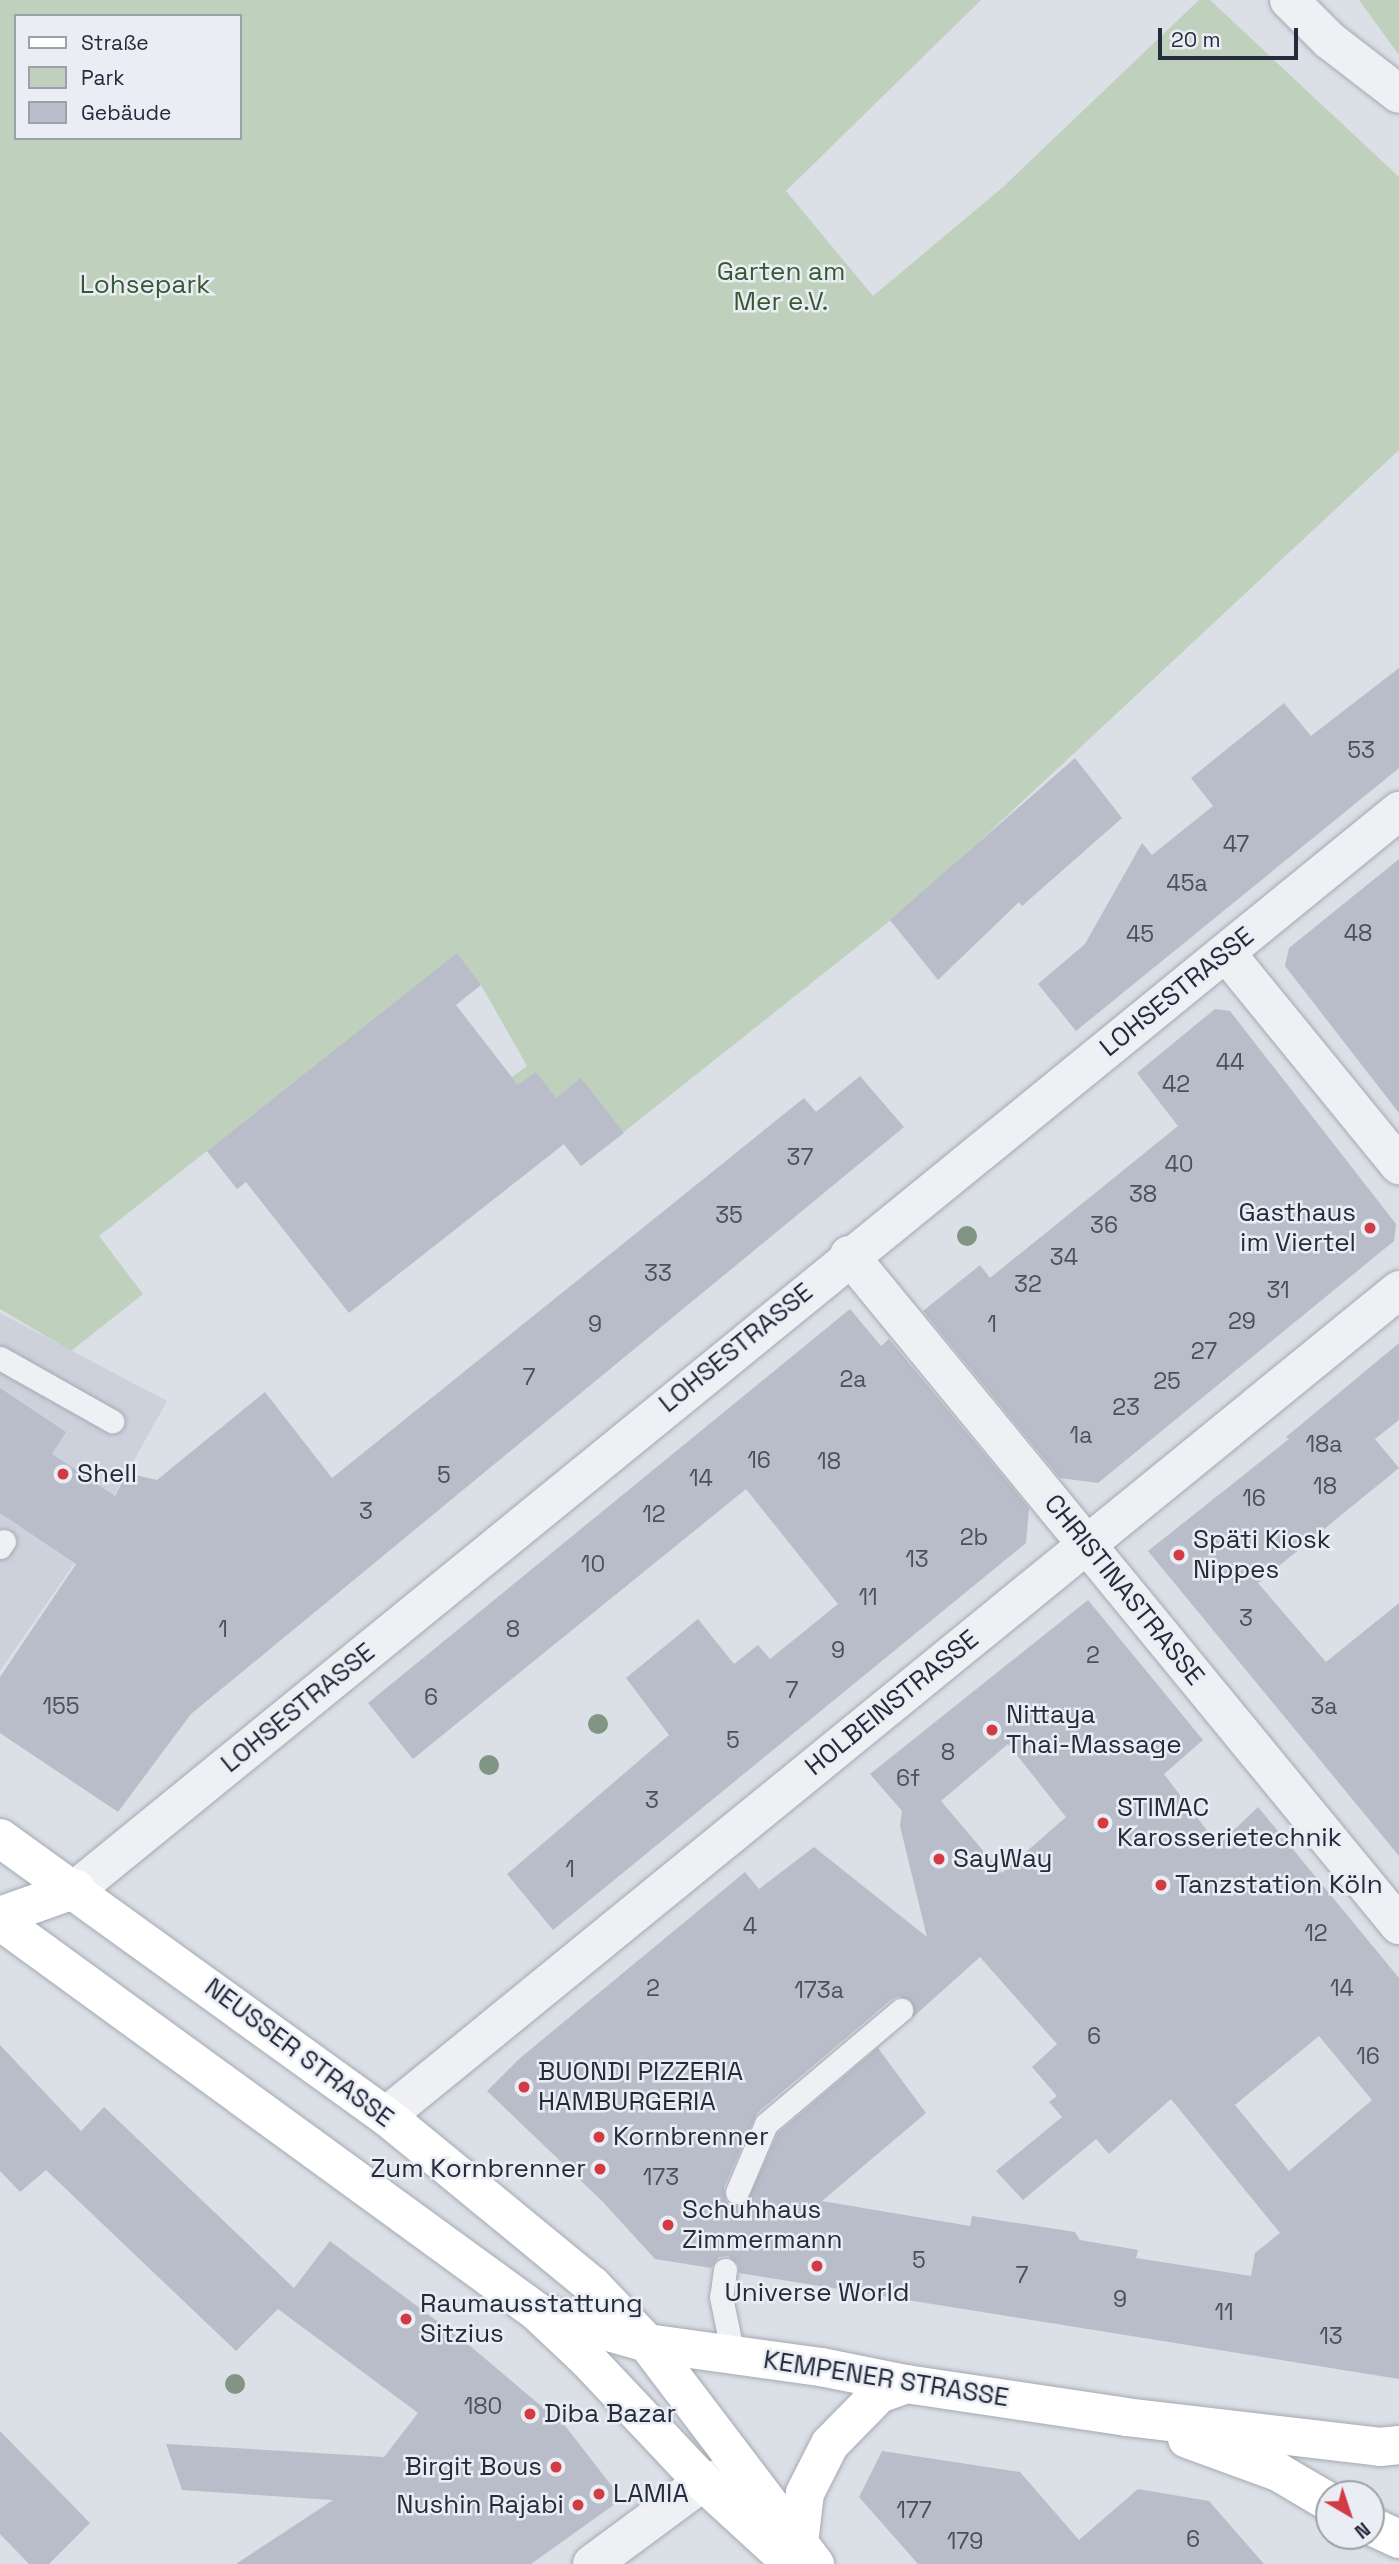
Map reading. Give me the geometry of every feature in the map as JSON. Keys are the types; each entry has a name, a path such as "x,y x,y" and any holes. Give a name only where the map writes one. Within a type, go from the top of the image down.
{"main road":[{"name":"NEUSSER STRASSE","path":"0,1838 76,1889 386,2116 592,2285 647,2343 765,2500 802,2557"},
{"path":"0,1919 76,1889"},
{"path":"0,1919 536,2311 588,2360 703,2482 802,2557"},
{"name":"KEMPENER STRASSE","path":"536,2311 647,2343 838,2370 906,2384 1126,2417 1380,2447 1399,2445"},
{"path":"802,2557 805,2493 830,2444 879,2394 906,2384"},
{"name":"KEMPENER STRASSE","path":"1126,2417 1278,2472 1315,2494"}],"street":[{"path":"1289,0 1329,40 1399,94"},
{"name":"LOHSESTRASSE","path":"76,1889 849,1255 1226,954 1399,811"},
{"path":"1226,954 1399,1166"},
{"name":"CHRISTINASTRASSE","path":"849,1255 1399,1926"},
{"name":"HOLBEINSTRASSE","path":"386,2116 1399,1290"},
{"path":"592,2564 703,2482 724,2478 765,2500"}],"lane":[{"path":"0,1358 112,1421"},
{"path":"737,2192 766,2124 901,2010"},
{"path":"725,2270 721,2297 733,2355"}],"shaded area":[{"name":"Shell","path":"0,1313 167,1401 85,1548 0,1671"}],"green space":[{"path":"0,0 981,0 786,191 873,296 1003,187 1199,0 1210,0 1399,177 1399,450 921,896 581,1166 512,1077 527,1066 481,985 457,954 99,1236 143,1294 71,1351 0,1309"},
{"path":"1359,0 1399,0 1399,55"}],"building":[{"path":"1399,668 1399,768 1076,1031 1038,984 1085,944 1142,843 1152,855 1213,806 1191,778 1284,703 1311,736"},
{"path":"1075,758 1122,818 1022,906 1019,902 938,980 890,920"},
{"path":"1399,859 1399,1113 1285,966 1289,948"},
{"path":"457,953 481,985 456,1005 518,1085 536,1072 556,1098 581,1078 624,1133 581,1166 564,1144 349,1313 246,1182 237,1189 207,1151"},
{"path":"1215,1009 1230,1011 1396,1224 1394,1241 1098,1483 1060,1478 923,1311 980,1265 990,1278 1178,1126 1137,1073"},
{"path":"860,1076 904,1127 191,1714 118,1812 0,1733 0,1677 76,1564 0,1513 0,1388 66,1432 52,1454 115,1496 127,1473 157,1480 265,1392 332,1478 804,1098 816,1112"},
{"path":"850,1309 881,1346 889,1339 1029,1508 1026,1543 553,1930 507,1874 669,1735 626,1678 698,1619 734,1664 758,1645 770,1659 838,1604 746,1489 413,1759 368,1703"},
{"path":"1399,1343 1399,1420 1375,1439 1399,1468 1258,1583 1326,1662 1399,1603 1399,1856 1148,1551 1289,1439 1286,1437"},
{"path":"1088,1600 1203,1740 1164,1774 1218,1845 1258,1807 1399,1978 1399,2379 739,2273 738,2264 728,2256 719,2257 711,2268 655,2259 603,2202 487,2091 519,2059 745,1872 759,1889 814,1847 927,1937 900,1826 902,1811 870,1774","holes":["1008,1744 1066,1817 1002,1873 941,1801","980,1957 1057,2044 1032,2067 1057,2096 1049,2102 1062,2117 996,2171 1023,2200 1096,2139 1109,2154 1171,2099 1280,2233 1255,2253 1251,2276 1136,2258 1138,2250 1080,2240 1075,2232 972,2216 970,2226 822,2201 926,2113 878,2048 894,2034 778,2133 746,2203 738,2206 726,2201 724,2187 757,2113 892,1999 899,1996 911,2001 912,2018","1319,2036 1372,2100 1289,2171 1235,2105"]},
{"path":"0,2045 81,2131 104,2107 294,2288 330,2241 469,2345 566,2427 622,2499 531,2564 236,2564 333,2500 182,2490 166,2444 384,2457 418,2413 278,2309 236,2351 46,2170 20,2192 0,2171"},
{"path":"0,2431 90,2523 49,2564 29,2564 0,2534"},
{"path":"882,2451 1020,2472 1079,2540 1138,2489 1209,2501 1264,2564 918,2564 859,2497"}],"place":[{"name":"Gasthaus im Viertel","path":"1370,1228"},
{"name":"Shell","path":"63,1474"},
{"name":"Späti Kiosk Nippes","path":"1179,1555"},
{"name":"Nittaya Thai-Massage","path":"992,1730"},
{"name":"STIMAC Karosserietechnik","path":"1103,1823"},
{"name":"SayWay","path":"939,1859"},
{"name":"Tanzstation Köln","path":"1161,1885"},
{"name":"BUONDI PIZZERIA HAMBURGERIA","path":"524,2087"},
{"name":"Kornbrenner","path":"599,2137"},
{"name":"Zum Kornbrenner","path":"600,2169"},
{"name":"Schuhhaus Zimmermann","path":"668,2225"},
{"name":"Universe World","path":"817,2266"},
{"name":"Raumausstattung Sitzius","path":"406,2319"},
{"name":"Diba Bazar","path":"530,2414"},
{"name":"Birgit Bous","path":"556,2467"},
{"name":"LAMIA","path":"599,2494"},
{"name":"Nushin Rajabi","path":"578,2505"}],"park label":[{"name":"Lohsepark","path":"145,285"},
{"name":"Garten am Mer e.V.","path":"781,287"}]}
